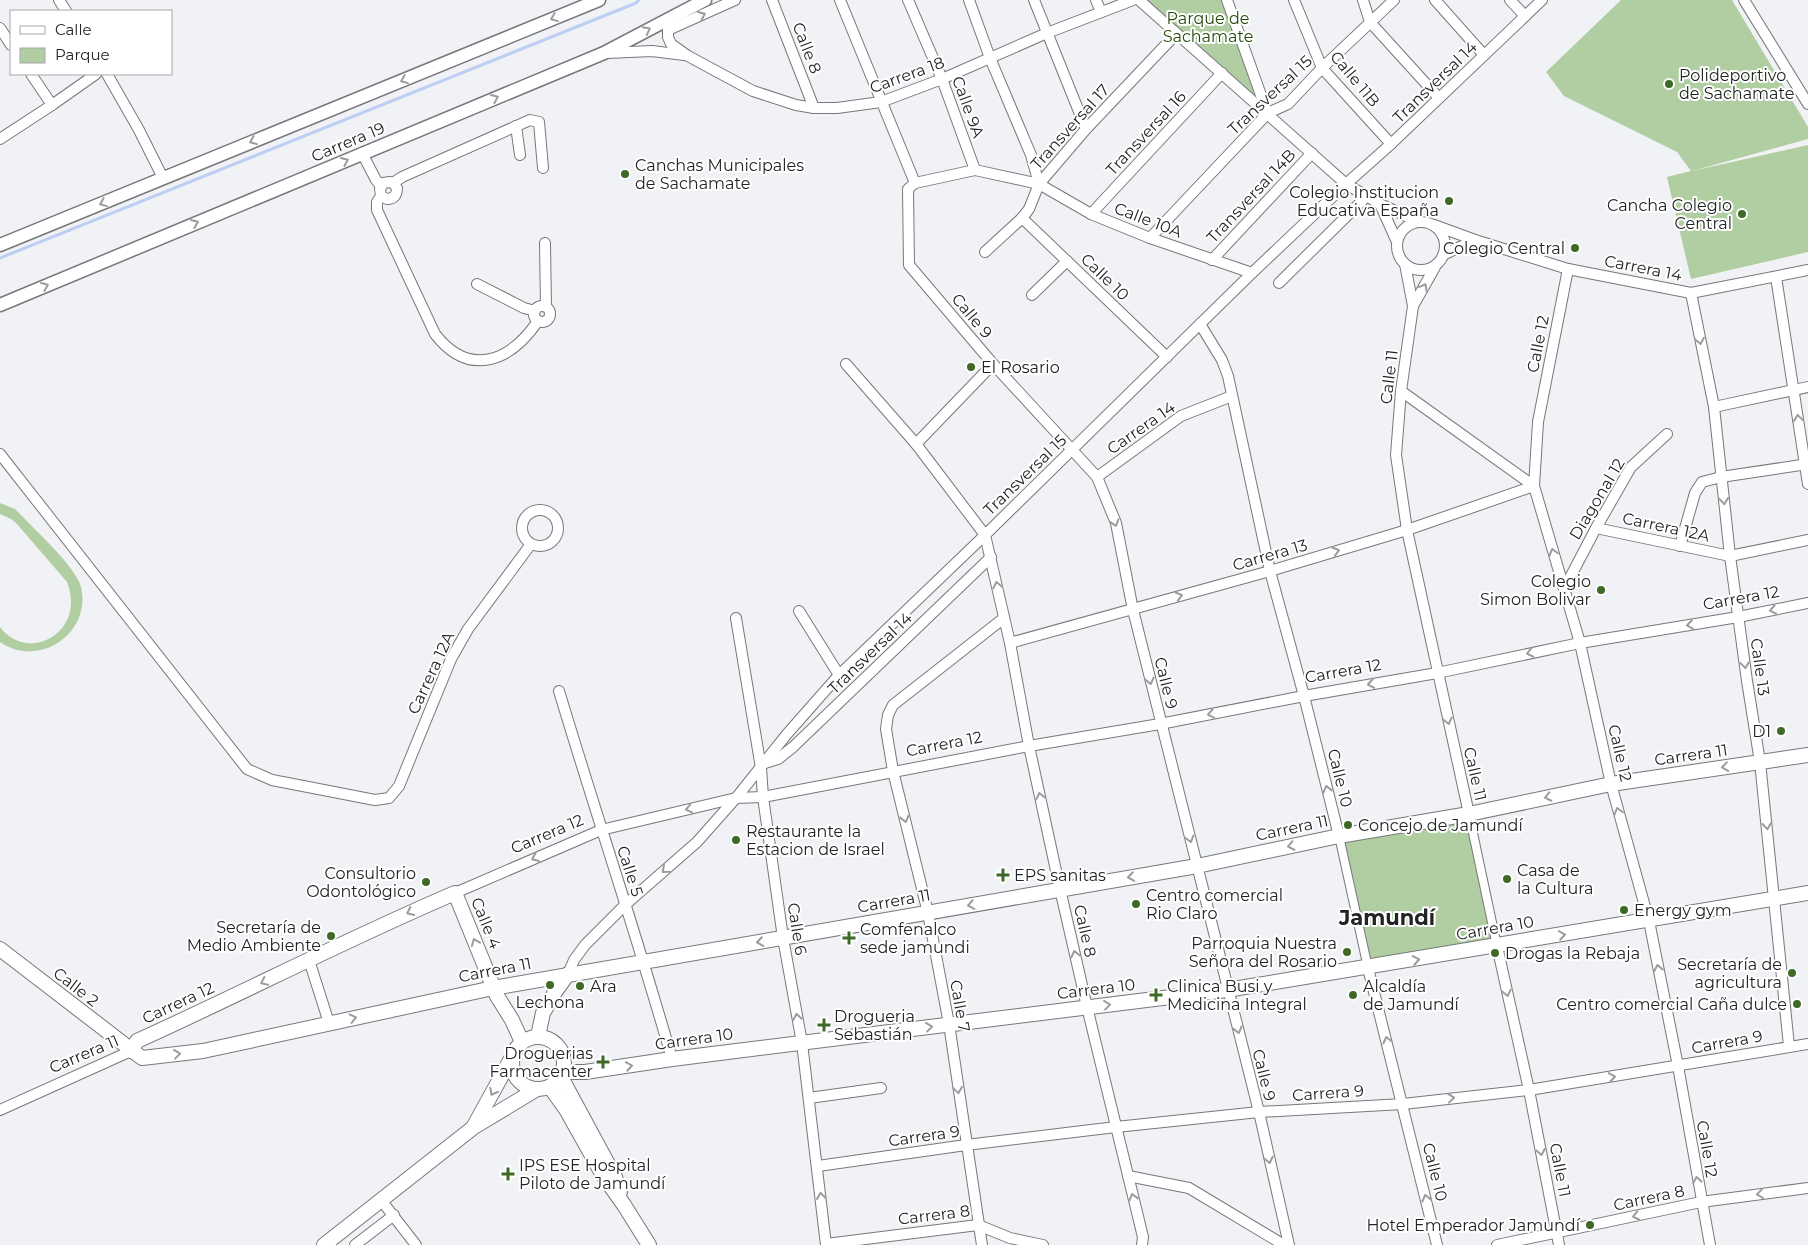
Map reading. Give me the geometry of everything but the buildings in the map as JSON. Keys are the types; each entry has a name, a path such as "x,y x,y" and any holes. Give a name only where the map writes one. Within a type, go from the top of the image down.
{"main road":[{"name":"Carrera 11","path":"131,1051 142,1058 203,1051 494,988 568,974 1197,866 1339,836 1469,814 1611,784 1808,755"},
{"name":"Carrera 12","path":"131,1051 137,1041 455,893"},
{"name":"Calle 4","path":"455,893 497,996 512,1020 530,1038"},
{"name":"Carrera 10","path":"562,1074 1227,990 1368,968 1808,893"},
{"name":"Calle 2","path":"0,950 131,1051"},
{"path":"474,1126 516,1048 530,1038 555,992 568,974"},
{"path":"324,1245 474,1126 544,1088 562,1074 565,1064 560,1048 547,1038 530,1038"},
{"path":"512,1057 512,1066 520,1082 528,1087 544,1088 583,1129"},
{"path":"562,1074 604,1177 650,1244"}],"street":[{"path":"0,245 599,0"},
{"name":"Carrera 19","path":"670,24 705,0"},
{"name":"Carrera 19","path":"0,305 670,24 735,0"},
{"name":"Calle 8","path":"772,0 814,108"},
{"name":"Calle 9","path":"840,0 912,186 909,265 993,364 1071,451 1097,477 1116,523 1132,610 1258,1112 1289,1245"},
{"name":"Calle 9A","path":"908,0 942,79 975,170"},
{"path":"969,0 990,58 1031,155 1037,189 1029,209 1022,218 985,252"},
{"path":"1034,0 1086,129"},
{"path":"1096,0 1101,12"},
{"name":"Carrera 18","path":"670,24 668,37 671,44 688,56 753,91 796,105 814,108 837,108 881,102 942,79 1133,0"},
{"path":"1139,0 1346,184 1380,204 1419,222 1434,226 1440,231 1444,238 1445,254 1435,267 1419,271 1411,269 1404,264 1399,258 1397,250 1400,234 1405,228 1419,222"},
{"path":"1227,0 1268,113"},
{"name":"Calle 11B","path":"1294,0 1322,68 1391,144"},
{"path":"1363,0 1370,22 1440,98"},
{"name":"Transversal 15","path":"1150,238 1268,113 1288,104 1322,68 1394,0"},
{"path":"1435,0 1484,55"},
{"path":"1510,0 1526,16"},
{"name":"Transversal 14","path":"1346,184 1440,98 1542,0"},
{"path":"1744,0 1808,104"},
{"path":"0,28 10,43"},
{"name":"Transversal 17","path":"912,186 975,170 1037,189 1086,129 1176,34"},
{"name":"Carrera 18","path":"604,53 665,52 688,56"},
{"name":"Transversal 16","path":"1091,214 1222,73"},
{"path":"32,75 52,105"},
{"path":"0,139 95,75"},
{"path":"108,75 163,178"},
{"path":"536,316 523,341 492,360 470,360 446,348 435,334 377,210 381,191 386,182 393,183 402,177 530,120 539,122 543,168"},
{"path":"516,126 520,156"},
{"name":"Transversal 14B","path":"1212,260 1312,153"},
{"path":"362,154 387,199 394,198 397,192 397,188 393,183"},
{"name":"Transversal 15","path":"736,798 787,734 839,675 1346,184"},
{"name":"Calle 10A","path":"1037,189 1150,238 1252,273"},
{"path":"1279,283 1367,196"},
{"path":"1380,204 1397,242"},
{"name":"Calle 10","path":"1022,218 1167,357"},
{"name":"Carrera 14","path":"1434,226 1568,269 1691,293 1808,270"},
{"path":"1445,254 1475,240"},
{"path":"477,284 524,308 544,322 550,318 550,311 546,307 545,243"},
{"path":"1032,295 1067,261"},
{"name":"Calle 11","path":"1404,264 1413,306 1401,391 1396,455 1407,530 1529,1090 1559,1245"},
{"name":"Calle 11","path":"1413,306 1435,267"},
{"name":"Calle 12","path":"1568,269 1538,422 1534,486 1580,643 1611,784 1649,921 1678,1066 1710,1245"},
{"path":"1776,277 1808,484"},
{"name":"Calle 13","path":"1691,293 1714,406 1730,556 1760,762 1789,1046"},
{"name":"Calle 10","path":"1200,324 1222,360 1228,376 1270,571 1339,836 1368,968 1438,1245"},
{"path":"846,364 916,444 985,535"},
{"path":"916,444 993,364"},
{"path":"1714,406 1808,386"},
{"path":"1401,391 1534,486"},
{"name":"Carrera 14","path":"1097,477 1181,416 1232,396"},
{"name":"Diagonal 12","path":"1564,589 1631,467 1667,434"},
{"name":"Carrera 12A","path":"0,454 247,769 272,780 376,800 389,798 398,786 441,681 468,629 531,544"},
{"path":"1680,546 1695,493 1702,482 1721,477 1806,464"},
{"name":"Carrera 13","path":"1010,643 1270,571 1407,530 1534,486"},
{"name":"Carrera 12A","path":"1596,528 1730,556"},
{"name":"Calle 8","path":"985,535 1010,643 1029,746 1060,889 1143,1237 1142,1245"},
{"path":"1730,556 1808,540"},
{"name":"Transversal 14","path":"763,766 778,759 793,747 991,557"},
{"name":"Carrera 12","path":"455,893 601,830 736,798 763,797 1029,746 1437,673 1580,643 1738,617 1808,603"},
{"path":"799,611 839,675"},
{"name":"Calle 6","path":"736,618 763,766 763,797 783,938 802,1043 826,1245"},
{"name":"Calle 7","path":"982,1245 949,1024 928,913 893,772 886,729 888,715 893,706 1004,618"},
{"name":"Calle 5","path":"559,691 601,830 644,961 672,1059"},
{"path":"568,974 574,960 585,945 625,906 697,842 736,798"},
{"path":"309,960 329,1023"},
{"name":"Carrera 9","path":"818,1166 966,1144 1116,1127 1258,1112 1403,1104 1529,1090 1808,1044"},
{"name":"Carrera 11","path":"0,1110 131,1051"},
{"path":"809,1098 881,1088"},
{"path":"1128,1176 1189,1188 1284,1245"},
{"name":"Carrera 8","path":"1497,1245 1701,1202 1808,1188"},
{"path":"381,1200 416,1245"},
{"path":"355,1245 394,1215"},
{"name":"Carrera 8","path":"826,1245 978,1224 1010,1238 1043,1245"}],"green space":[{"name":"Parque de Sachamate","path":"1139,0 1227,0 1268,113"},
{"name":"Polideportivo de Sachamate","path":"1621,0 1732,0 1808,127 1808,139 1692,171 1808,145 1808,252 1691,279 1667,177 1691,171 1677,152 1564,96 1546,72"},
{"path":"0,503 15,509 47,541 72,570 81,587 82,604 78,619 70,632 59,642 45,649 30,651 15,649 0,642 0,627 11,638 25,643 51,638 62,628 69,616 71,600 67,582 17,524 0,514"},
{"path":"1469,814 1497,946 1368,968 1339,836"}],"waterway":[{"path":"0,258 636,3 639,0"}],"place":[{"name":"Polideportivo de Sachamate","path":"1669,84"},
{"name":"Canchas Municipales de Sachamate","path":"625,174"},
{"name":"Colegio Institucion Educativa España","path":"1449,201"},
{"name":"Cancha Colegio Central","path":"1742,214"},
{"name":"Colegio Central","path":"1575,248"},
{"name":"El Rosario","path":"971,367"},
{"name":"Colegio Simon Bolivar","path":"1601,590"},
{"name":"D1","path":"1781,731"},
{"name":"Concejo de Jamundí","path":"1348,825"},
{"name":"Restaurante la Estacion de Israel","path":"736,840"},
{"name":"EPS sanitas","path":"1003,875"},
{"name":"Casa de la Cultura","path":"1507,879"},
{"name":"Consultorio Odontológico","path":"426,882"},
{"name":"Centro comercial Rio Claro","path":"1136,904"},
{"name":"Energy gym","path":"1624,910"},
{"name":"Secretaría de Medio Ambiente","path":"331,936"},
{"name":"Comfenalco sede jamundi","path":"849,938"},
{"name":"Parroquia Nuestra Señora del Rosario","path":"1347,952"},
{"name":"Drogas la Rebaja","path":"1495,953"},
{"name":"Secretaría de agricultura","path":"1792,973"},
{"name":"Lechona","path":"550,985"},
{"name":"Ara","path":"580,986"},
{"name":"Clinica Busi y Medicina Integral","path":"1156,995"},
{"name":"Alcaldía de Jamundí","path":"1353,995"},
{"name":"Centro comercial Caña dulce","path":"1797,1004"},
{"name":"Drogueria Sebastián","path":"824,1025"},
{"name":"Droguerias Farmacenter","path":"603,1062"},
{"name":"IPS ESE Hospital Piloto de Jamundí","path":"508,1174"},
{"name":"Hotel Emperador Jamundí","path":"1590,1225"}],"district":[{"name":"Jamundí","path":"1387,917"}]}
